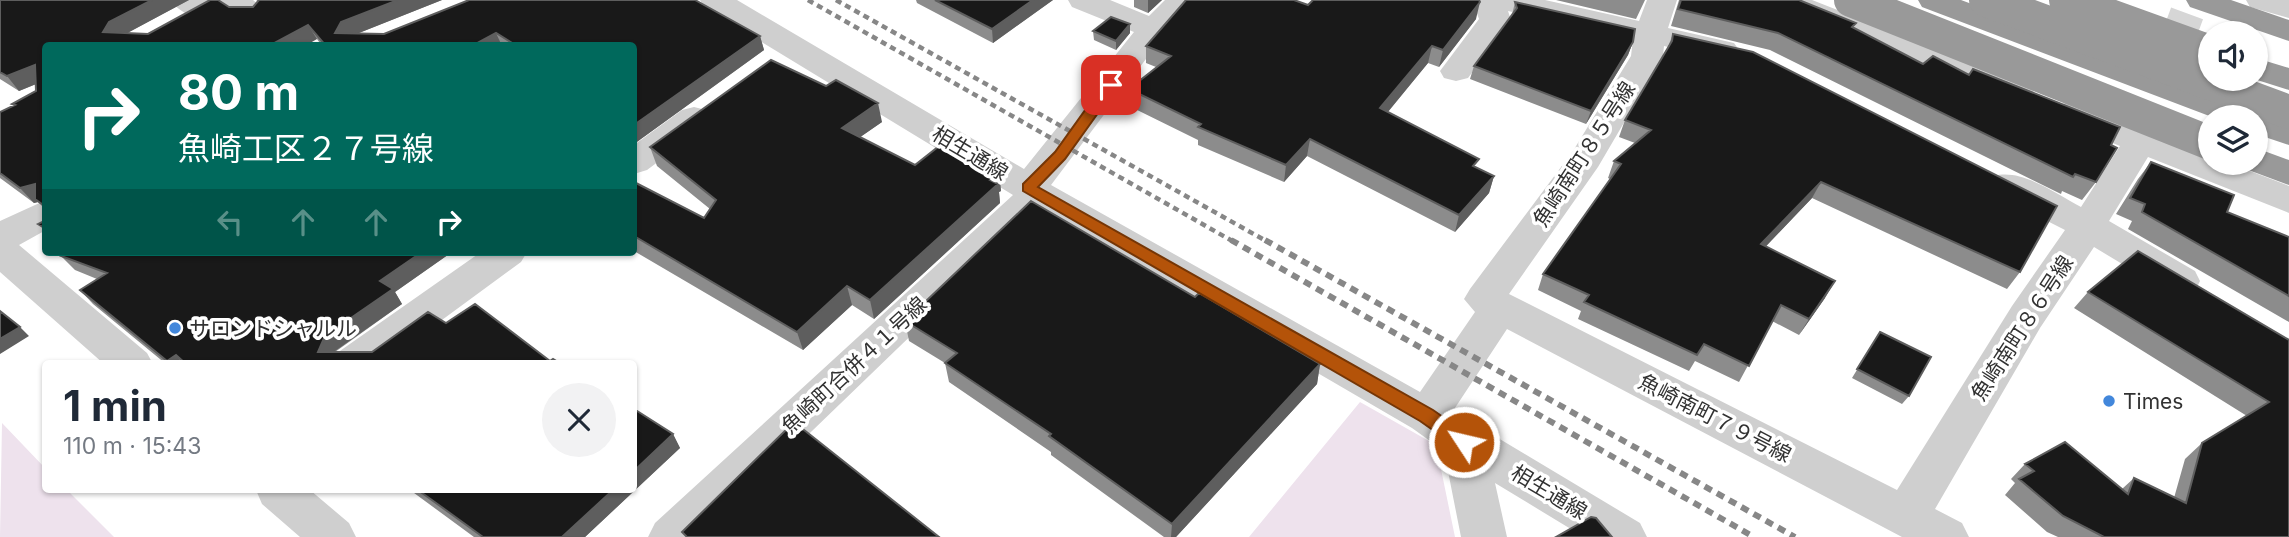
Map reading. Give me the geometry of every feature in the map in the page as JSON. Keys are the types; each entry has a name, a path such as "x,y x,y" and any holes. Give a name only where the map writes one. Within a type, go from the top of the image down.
{"highway":[{"path":"1851,0 2198,138"},
{"path":"1933,0 2213,105"},
{"path":"1986,0 2289,112"},
{"path":"2066,0 2198,47"},
{"path":"2113,0 2198,30"},
{"path":"2201,0 2289,31"},
{"path":"2268,54 2289,62"},
{"path":"2268,72 2289,80"},
{"path":"2268,126 2289,134"},
{"path":"2268,165 2289,173"}],"street":[{"name":"相生通線","path":"715,0 1032,190 1427,415 1464,442 1625,537"},
{"path":"1083,0 1151,28"},
{"name":"魚崎町合併４１号線","path":"671,537 1032,190 1151,28 1182,0"},
{"path":"1482,0 1517,3 1758,58"},
{"path":"1456,71 1495,20 1489,0"},
{"name":"魚崎南町８５号線","path":"1427,415 1492,303 1586,159 1647,56 1650,33 1662,0"},
{"path":"1784,0 2289,200"},
{"path":"2261,0 2289,9"},
{"path":"167,27 201,3"},
{"path":"762,70 794,47"},
{"path":"637,160 719,101"},
{"name":"魚崎南町８６号線","path":"1906,516 2026,317 2088,226 2140,141"},
{"path":"1978,170 2088,226 2206,295"},
{"path":"0,238 42,215"},
{"path":"0,250 127,360"},
{"path":"358,360 502,256"},
{"name":"魚崎南町７９号線","path":"1492,303 1946,537"},
{"path":"1464,442 1484,537"},
{"path":"282,493 333,537"}],"shaded area":[{"path":"1360,402 1436,445 1455,537 1249,537"},
{"path":"2,423 42,465 42,493 70,493 114,537 0,537"}],"building":[{"path":"0,0 152,0 109,22 103,32 148,34 210,0 218,0 229,7 253,7 259,0 398,0 341,22 335,33 384,34 469,0 695,0 760,36 637,123 637,42 511,42 496,33 479,42 323,42 308,25 276,42 42,42 42,204 35,199 35,184 20,188 0,173 0,112 36,91 35,65 7,76 0,72"},
{"path":"935,0 1033,0 992,29"},
{"path":"1186,0 1294,0 1308,5 1313,0 1479,0 1443,50 1432,46 1380,108 1479,159 1473,166 1494,176 1459,215 1310,139 1286,165 1198,127 1201,124 1129,89 1171,56 1146,46"},
{"path":"1681,0 1799,0 1856,23 1852,27 1923,64 1933,56 1969,75 1973,69 2120,127 2111,145 2117,148 2096,182 2075,174 2073,177 1778,33 1678,9"},
{"path":"1515,2 1635,29 1633,42 1591,111 1474,66 1517,8"},
{"path":"1111,17 1130,24 1116,41 1093,31"},
{"path":"1673,34 1753,52 2057,206 2020,272 1821,182 1761,244 1835,281 1809,319 1781,305 1749,366 1704,344 1697,355 1584,302 1589,295 1543,274 1621,164 1614,161 1651,130 1625,120 1672,41"},
{"path":"771,60 826,86 836,80 878,103 842,128 915,165 943,143 999,172 990,180 998,184 870,300 847,286 797,332 637,238 637,184 704,218 716,200 650,147"},
{"path":"2151,162 2234,195 2227,212 2289,237 2289,296 2142,212 2145,204 2130,198"},
{"path":"1031,201 1195,297 1199,293 1320,364 1172,524 1049,436 1051,434 945,363 957,353 905,321"},
{"path":"2138,251 2289,340 2289,537 2104,537 2063,516 2019,479 2034,471 2025,464 2065,442 2128,494 2134,478 2186,503 2202,443 2269,402 2088,292"},
{"path":"61,256 416,256 380,281 393,289 325,336 318,352 372,352 428,312 446,323 475,304 549,360 182,360 176,355 166,360 80,290 107,273"},
{"path":"0,311 20,327 0,339"},
{"path":"1880,332 1931,357 1909,396 1857,369"},
{"path":"637,411 673,434 637,468"},
{"path":"794,422 939,537 687,537 682,532"},
{"path":"422,493 610,493 562,537 483,537"},
{"path":"1591,517 1596,518 1612,537 1556,537"}],"tunnel":[{"path":"2140,141 2192,0"}],"railway":[{"path":"808,0 1234,242"},
{"path":"836,0 1268,242"},
{"path":"1231,240 1754,537"},
{"path":"1265,240 1795,537"}],"place":[{"name":"サロンドシャルル","path":"175,328"},
{"name":"Times","path":"2109,401"}],"route":[{"path":"1111,85 1060,155 1028,188 1427,415 1464,442"}]}
